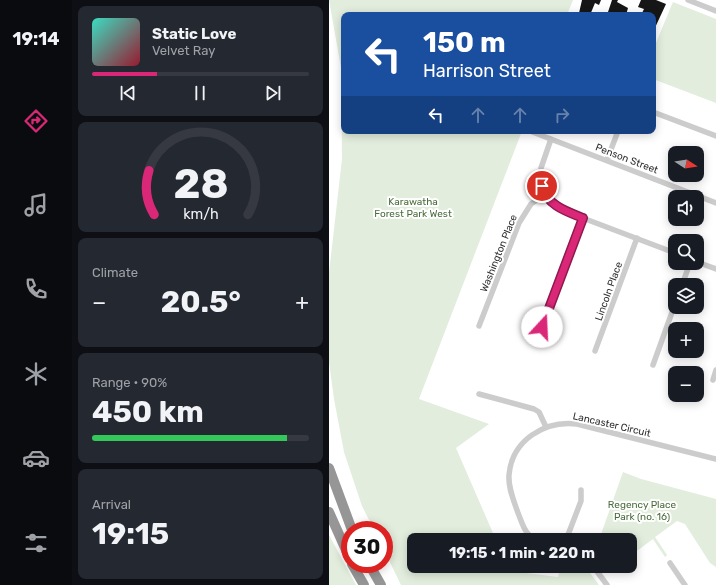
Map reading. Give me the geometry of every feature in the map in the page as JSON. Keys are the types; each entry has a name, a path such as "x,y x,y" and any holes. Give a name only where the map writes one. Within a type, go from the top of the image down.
{"highway":[{"path":"329,468 349,521"},
{"path":"329,512 341,539"},
{"path":"357,573 364,585"},
{"path":"374,573 381,585"}],"street":[{"path":"688,0 716,11"},
{"path":"656,113 716,136"},
{"name":"Penson Street","path":"538,134 716,203"},
{"path":"607,160 617,134"},
{"path":"551,139 541,168 542,186 545,194 558,207 668,250"},
{"name":"Washington Place","path":"479,326 519,223 531,204 545,194"},
{"path":"537,340 583,218"},
{"name":"Lincoln Place","path":"595,351 637,238"},
{"path":"704,265 716,269"},
{"path":"653,365 671,314"},
{"path":"713,380 716,370"},
{"path":"479,394 534,409 539,412 546,427"},
{"name":"Lancaster Circuit","path":"526,533 511,495 509,475 515,454 521,446 528,438 546,427 564,422 577,424 716,459"},
{"path":"569,533 581,501 581,490"},
{"path":"670,564 685,585"},
{"path":"598,573 607,585"}],"green space":[{"name":"Karawatha Forest Park West","path":"329,0 573,0 568,12 341,12 341,68"},
{"path":"673,2 716,19 716,103 656,80 656,43"},
{"name":"Karawatha Forest Park West","path":"342,134 521,134 419,399 489,424 456,448 493,533 407,533 407,573 526,573 558,577 559,573 590,573 599,585 401,585 393,569 393,521 370,521 362,506 344,452 329,362 329,273 342,159"},
{"name":"Regency Place Park (no. 16)","path":"623,472 641,479 716,499 716,567 710,563 685,524 677,521 655,537 667,555 665,557 653,539 637,551 637,533 601,533"},
{"path":"329,535 341,557 341,573 350,573 356,585 329,585"}],"building":[{"path":"582,0 601,0 599,5 595,3 591,12 579,12"},
{"path":"612,0 618,0 617,2 628,8 627,12 608,12"},
{"path":"641,0 656,0 666,4 656,26 656,12 642,12 644,9 638,7"}],"route":[{"path":"542,186 545,194 554,204 567,212 583,218 542,327"}]}
